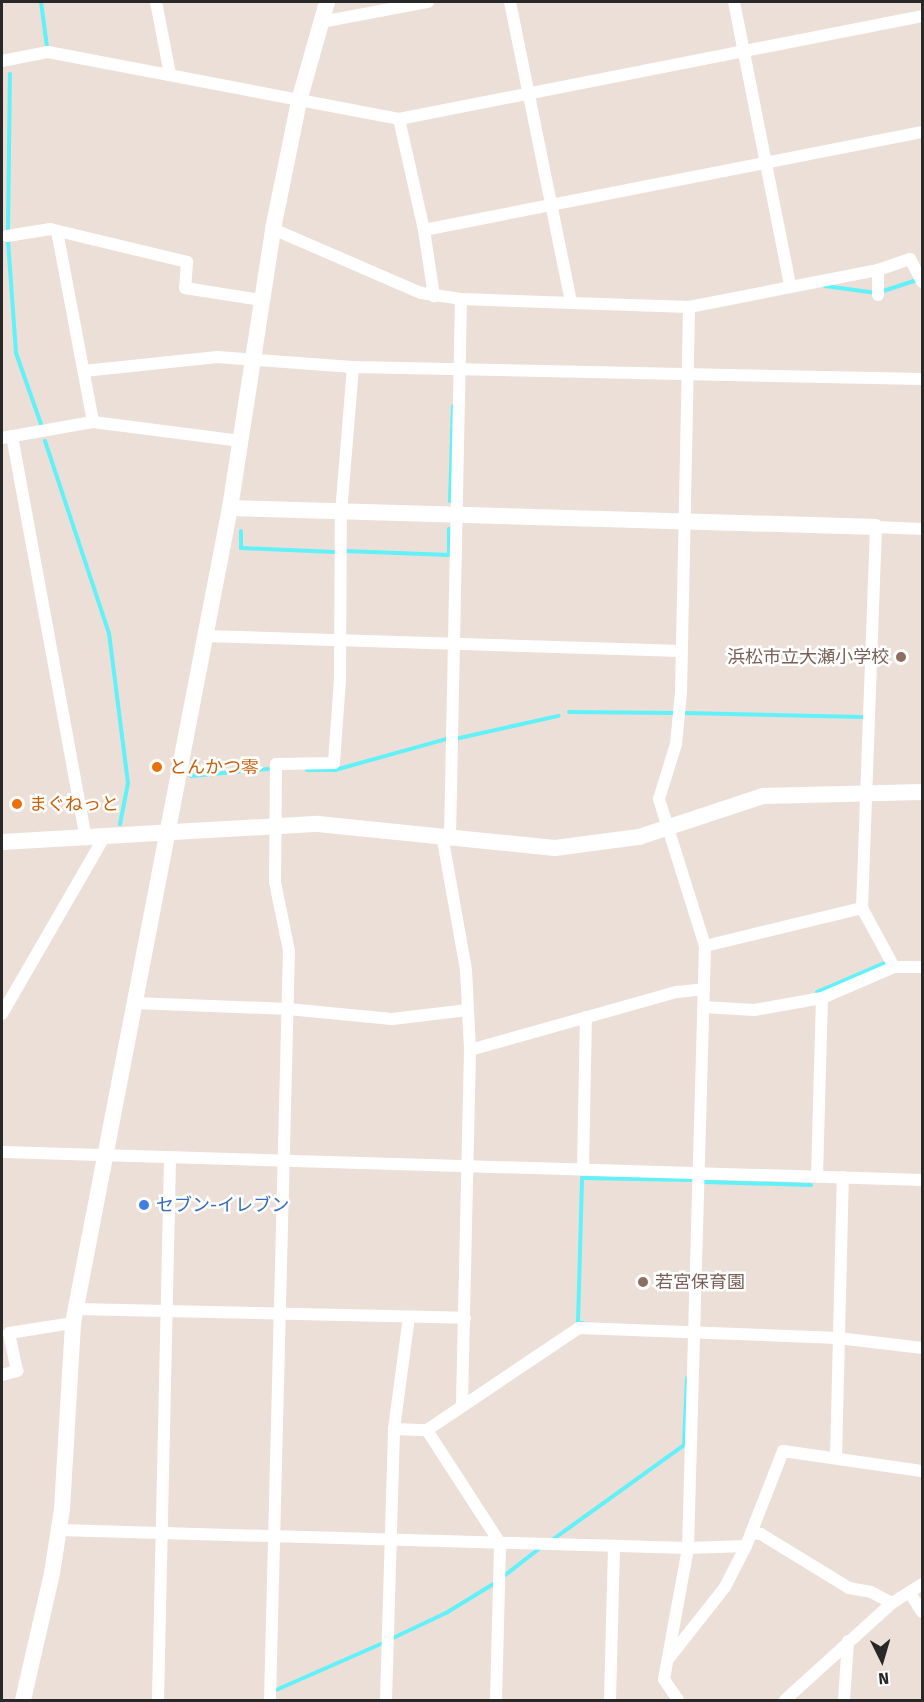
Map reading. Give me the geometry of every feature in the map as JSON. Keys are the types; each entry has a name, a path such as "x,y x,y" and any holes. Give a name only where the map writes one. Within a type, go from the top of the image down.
{"street":[{"path":"156,2 170,74"},
{"path":"23,1701 59,1530 75,1316 230,508 273,229 299,101 327,2"},
{"path":"321,22 428,2"},
{"path":"510,2 571,301"},
{"path":"734,2 790,286"},
{"path":"2,61 48,52 399,119 743,49 922,16"},
{"path":"399,119 424,230 434,296"},
{"path":"424,230 922,132"},
{"path":"273,229 363,270 434,296 461,299 571,301 689,307 878,270 910,258 921,279"},
{"path":"7,236 57,231 187,262 185,288 261,300"},
{"path":"57,231 93,422"},
{"path":"878,270 878,292"},
{"path":"461,299 458,515 446,836 462,939 470,1050 462,1404"},
{"path":"678,1701 664,1679 688,1548 705,946 658,799 676,744 687,520 689,307"},
{"path":"84,370 184,357 253,359 354,367 459,367 922,379"},
{"path":"270,1701 289,951 275,882 273,825 276,764 334,764 340,679 338,639 341,513 354,367"},
{"path":"2,1014 94,839 84,813 7,437 93,422 241,441"},
{"path":"230,508 341,513 687,520 922,529"},
{"path":"876,527 864,793 862,908 894,966"},
{"path":"205,636 681,651"},
{"path":"2,842 94,839 273,825 318,824 368,832 446,836 555,848 601,844 669,829 763,796 922,792"},
{"path":"705,946 862,908"},
{"path":"704,1007 754,1010 822,998 894,966 922,968"},
{"path":"470,1050 677,992 704,989"},
{"path":"817,1176 822,998"},
{"path":"134,1003 288,1009 392,1019 467,1010"},
{"path":"583,1168 586,1017"},
{"path":"2,1152 922,1180"},
{"path":"158,1701 170,1158"},
{"path":"836,1458 840,1381 838,1338 843,1177"},
{"path":"2,1375 17,1371 9,1333 75,1316 168,1311 465,1318"},
{"path":"386,1701 394,1429 409,1317"},
{"path":"394,1429 427,1430 462,1404 579,1328 838,1338 922,1348"},
{"path":"427,1430 500,1543 496,1701"},
{"path":"667,1660 725,1587 746,1546 783,1451 922,1471"},
{"path":"59,1530 688,1548 746,1546"},
{"path":"751,1533 761,1534 849,1588 871,1592 892,1604"},
{"path":"610,1701 614,1546"},
{"path":"784,1701 848,1641 892,1604 922,1584"},
{"path":"910,1593 922,1612"},
{"path":"844,1701 848,1641"}],"waterway":[{"path":"41,2 47,47"},
{"path":"8,231 10,74"},
{"path":"8,241 16,353 42,427"},
{"path":"825,286 877,293 917,280"},
{"path":"450,501 453,406"},
{"path":"45,441 109,633 128,783 120,824"},
{"path":"345,551 449,555 449,529"},
{"path":"241,531 241,548 335,552"},
{"path":"569,712 675,713"},
{"path":"684,713 862,717"},
{"path":"455,739 558,716"},
{"path":"307,770 335,770 446,739"},
{"path":"191,776 268,769"},
{"path":"817,992 887,962"},
{"path":"583,1323 578,1323 582,1178 691,1180"},
{"path":"704,1182 811,1185"},
{"path":"552,1540 684,1445 687,1378"},
{"path":"504,1576 540,1548"},
{"path":"393,1638 446,1613 495,1583"},
{"path":"276,1690 381,1644"}],"place":[{"name":"浜松市立大瀬小学校","path":"901,657"},
{"name":"とんかつ零","path":"157,767"},
{"name":"まぐねっと","path":"17,804"},
{"name":"セブン-イレブン","path":"144,1205"},
{"name":"若宮保育園","path":"643,1282"}]}
